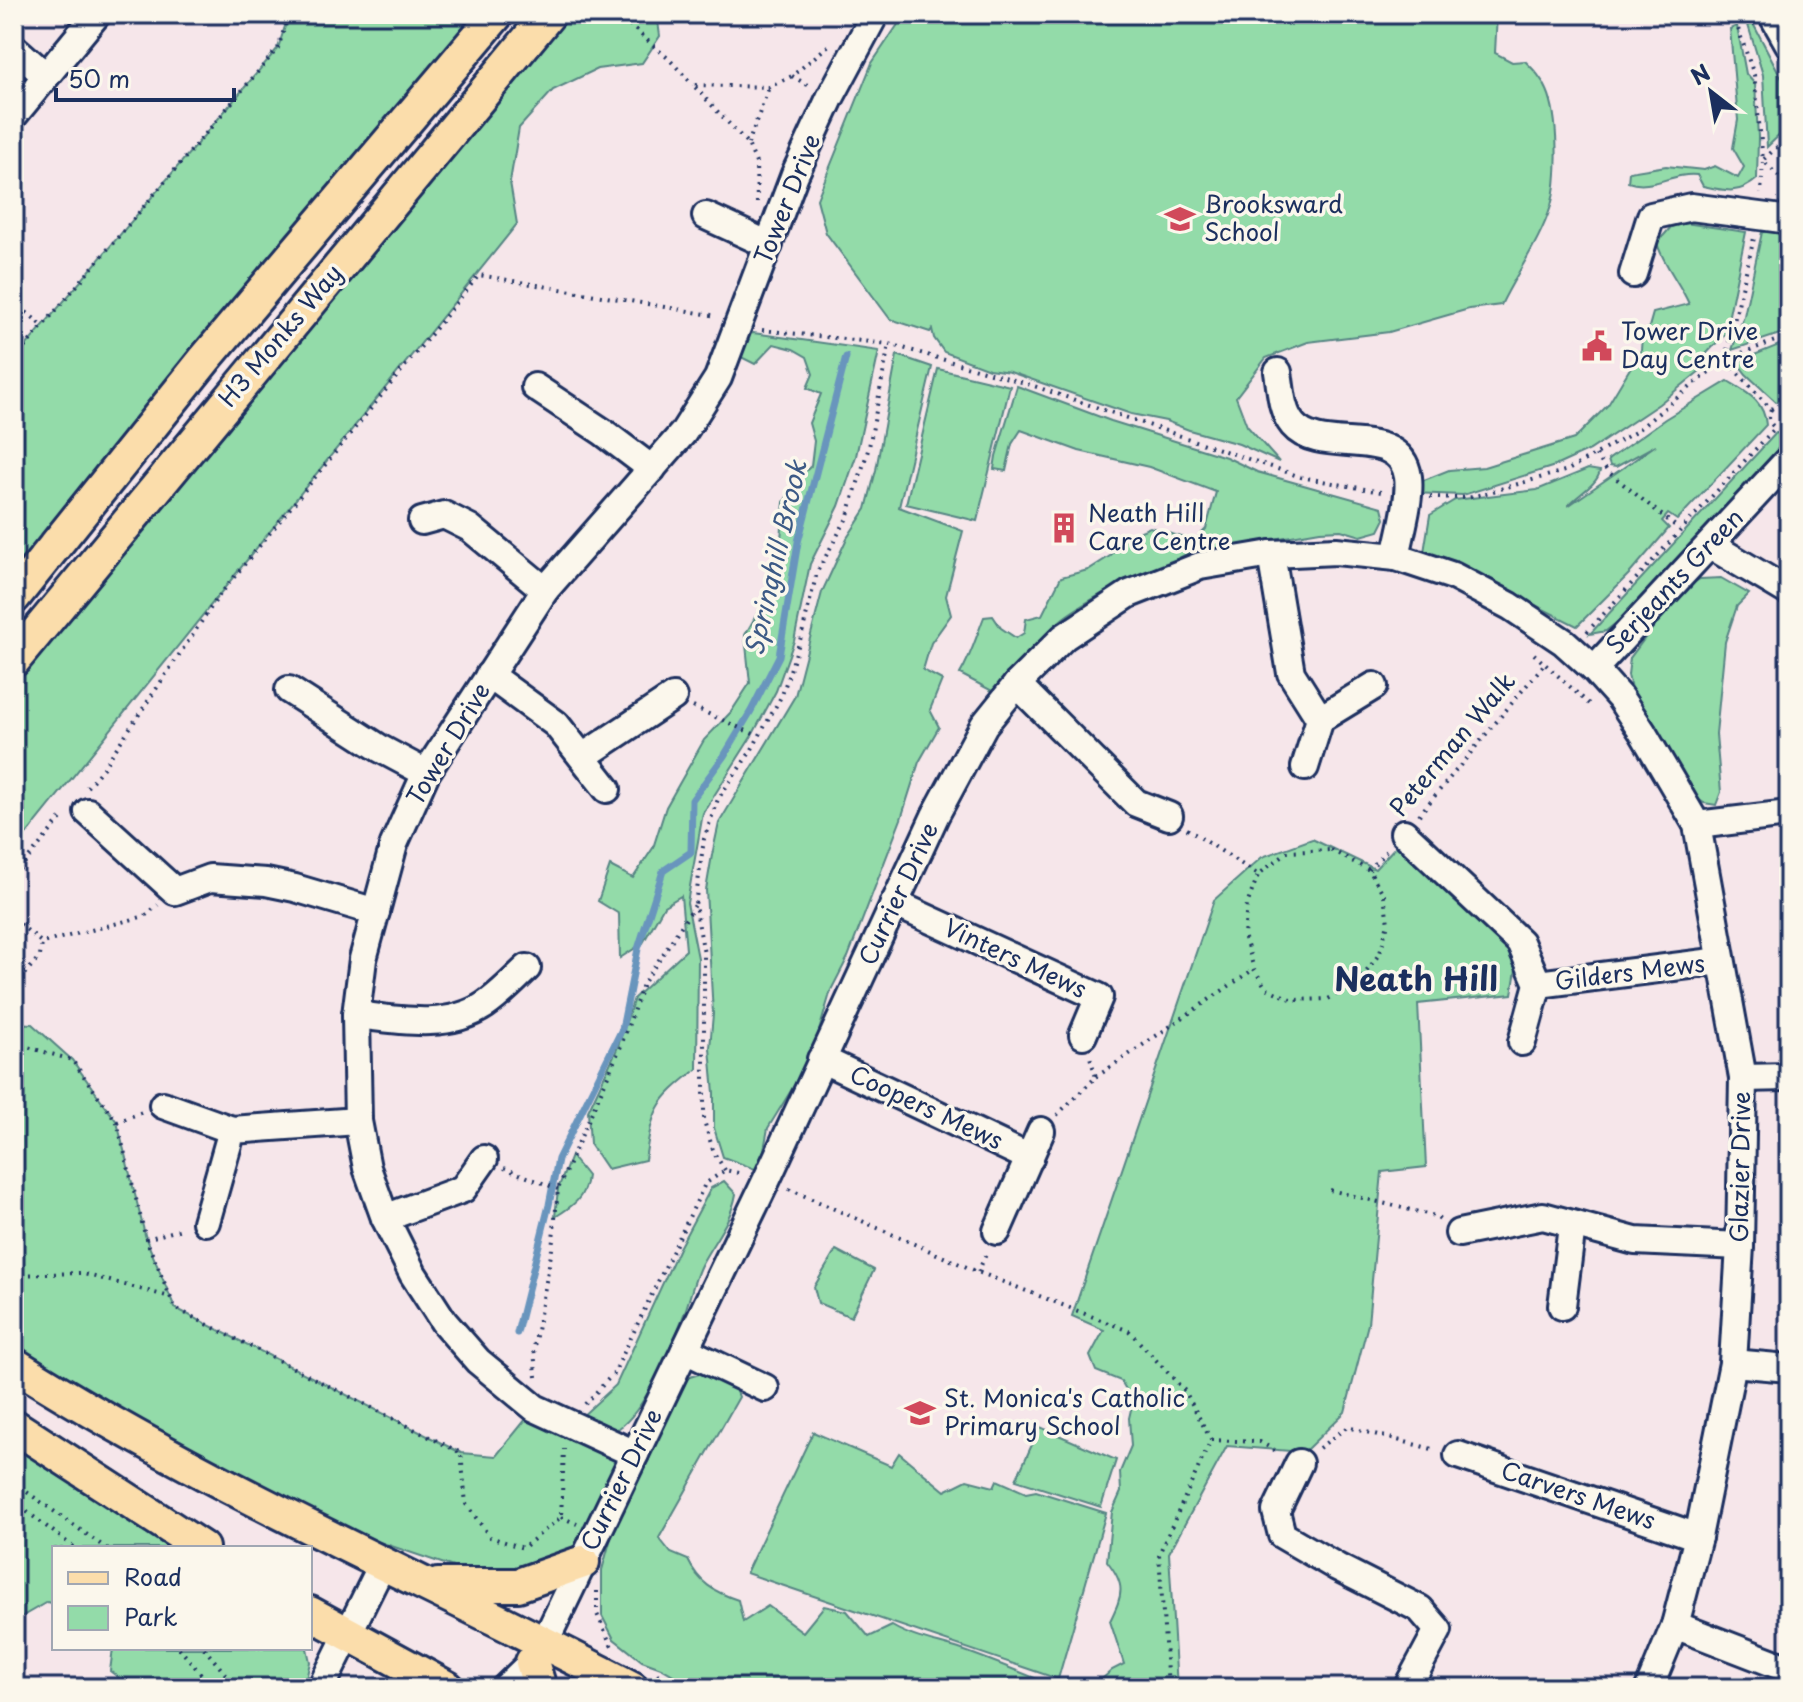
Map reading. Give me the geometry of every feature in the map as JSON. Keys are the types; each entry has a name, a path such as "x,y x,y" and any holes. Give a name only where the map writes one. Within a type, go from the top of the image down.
{"main road":[{"name":"H3 Monks Way","path":"14,597 205,359 497,14"},
{"name":"H3 Monks Way","path":"14,660 549,14"},
{"path":"14,1364 82,1407 244,1496 430,1586 539,1664 640,1679"},
{"path":"14,1426 199,1546"},
{"path":"430,1586 518,1585 590,1574"},
{"path":"312,1614 448,1688"}],"street":[{"path":"14,115 97,14"},
{"name":"Tower Drive","path":"635,1454 535,1408 478,1361 444,1322 413,1274 385,1218 367,1168 358,1121 356,1015 363,959 394,844 426,773 545,590 683,433 718,378 763,243 830,98 875,14"},
{"path":"1772,14 1789,44"},
{"path":"14,48 46,76"},
{"path":"1633,274 1651,216 1691,207 1789,218"},
{"path":"706,216 763,243"},
{"path":"1278,372 1286,414 1294,426 1310,438 1379,446 1396,453 1405,463 1409,480 1396,557"},
{"path":"535,387 652,469"},
{"name":"Serjeants Green","path":"1594,669 1789,459"},
{"path":"422,521 444,515 470,528 545,590"},
{"path":"1710,545 1789,592"},
{"name":"Currier Drive","path":"505,1688 539,1664 590,1574 597,1532 767,1179 935,816 984,725 1017,684 1064,637 1129,594 1200,566 1271,554 1336,551 1396,557 1453,576 1510,606 1568,646 1594,669"},
{"path":"1271,554 1291,673 1320,719"},
{"name":"Glazier Drive","path":"1594,669 1620,698 1697,825 1743,1078 1740,1246 1733,1363 1698,1537 1675,1625 1649,1688"},
{"path":"489,675 556,724 607,789"},
{"path":"1017,684 1136,803 1169,816"},
{"path":"1305,767 1320,719 1374,686"},
{"path":"289,690 381,749 426,773"},
{"path":"584,756 673,697"},
{"path":"88,812 175,891 210,878 266,882 376,912"},
{"path":"1697,825 1789,814"},
{"name":"Gilders Mews","path":"1404,833 1520,942 1538,984 1522,1042"},
{"name":"Vinters Mews","path":"894,903 1099,997 1083,1035"},
{"name":"Gilders Mews","path":"1538,984 1721,961"},
{"path":"356,1015 427,1021 454,1018 485,1006 527,968"},
{"name":"Coopers Mews","path":"821,1059 1030,1158"},
{"path":"1743,1078 1789,1077"},
{"path":"163,1105 232,1130 358,1121"},
{"path":"206,1222 232,1130"},
{"name":"Coopers Mews","path":"997,1231 1041,1131"},
{"path":"385,1218 463,1189 484,1159"},
{"path":"1459,1233 1543,1216 1635,1241 1740,1246"},
{"path":"1562,1306 1572,1226"},
{"path":"685,1350 765,1388"},
{"path":"1733,1363 1789,1368"},
{"name":"Carvers Mews","path":"1458,1455 1698,1537"},
{"path":"1299,1463 1276,1511 1282,1535 1420,1609 1450,1633 1407,1688"},
{"path":"321,1688 383,1563"},
{"path":"1675,1625 1789,1669"}],"path":[{"path":"14,360 278,48 289,14"},
{"path":"617,14 669,59 748,144 756,163 763,243"},
{"path":"1725,359 1759,216 1763,160 1754,75 1732,14"},
{"path":"693,85 769,87 792,76 834,41"},
{"path":"748,144 769,87"},
{"path":"1763,160 1789,136"},
{"path":"1763,160 1789,188"},
{"path":"14,302 42,325"},
{"path":"1468,498 1568,470 1635,432 1725,359 1789,336"},
{"path":"889,344 869,447 847,518 817,572 802,634 782,695 759,737 718,799 704,839 695,905 704,954 704,1121 714,1153 725,1170 767,1179 978,1272 1129,1331 1185,1391 1211,1440"},
{"path":"1725,359 1771,409"},
{"path":"1771,409 1778,405 1789,407"},
{"path":"1771,409 1769,421 1775,428 1789,427"},
{"name":"Peterman Walk","path":"1369,870 1404,833 1545,664 1568,646 1775,428"},
{"path":"1596,455 1607,471 1679,529"},
{"path":"1526,647 1598,712"},
{"path":"673,697 759,737"},
{"path":"1169,816 1258,875"},
{"path":"1331,850 1369,870 1384,895 1388,923 1380,953 1358,983 1328,999 1293,1000 1266,988 1254,969 1244,935 1247,905 1258,875 1287,852 1331,850"},
{"path":"42,943 145,916 175,891"},
{"path":"536,1384 534,1347 552,1249 558,1189 621,1046 643,984 695,905"},
{"path":"14,919 42,943"},
{"path":"14,986 40,956 42,943"},
{"path":"1041,1131 1096,1077 1254,969"},
{"path":"1083,1035 1096,1077"},
{"path":"14,1043 72,1060 117,1122 146,1239 175,1308 461,1453 466,1504 490,1537 523,1548 561,1517 566,1424 614,1373 705,1184 725,1170"},
{"path":"484,1159 558,1189"},
{"path":"1330,1190 1435,1216 1459,1233"},
{"path":"146,1239 206,1222"},
{"path":"14,1275 80,1273 170,1297"},
{"path":"1211,1440 1260,1442 1299,1463 1347,1427 1458,1455"},
{"path":"1168,1688 1159,1554 1211,1440"},
{"path":"14,1483 103,1546"},
{"path":"14,1502 72,1546"},
{"path":"561,1517 597,1532"},
{"path":"590,1574 597,1614 614,1650"},
{"path":"181,1650 213,1688"},
{"path":"206,1650 237,1688"},
{"path":"640,1679 685,1688"}],"green space":[{"path":"289,14 497,14 14,592 14,360 278,48"},
{"path":"549,14 657,14 660,36 642,63 597,69 553,90 519,128 510,182 517,224 14,850 14,660"},
{"name":"Brooksward School","path":"905,14 1332,14 1332,21 1363,24 1365,14 1497,14 1495,53 1512,62 1525,61 1543,82 1551,102 1556,148 1551,206 1535,244 1501,305 1469,309 1389,332 1308,342 1266,358 1236,397 1247,426 1279,462 1239,444 1166,421 1131,414 1010,372 989,369 944,352 932,329 930,332 890,319 826,233 817,199 872,63"},
{"path":"1748,14 1789,92 1789,126 1767,147 1763,75 1745,15"},
{"path":"1737,26 1746,74 1755,84 1757,179 1744,188 1732,190 1703,186 1697,175 1645,184 1628,182 1629,172 1666,166 1704,170 1715,166 1738,178 1744,167 1733,148 1738,120 1730,29"},
{"path":"1685,223 1746,232 1725,334 1707,353 1706,366 1659,404 1590,450 1555,466 1463,495 1412,493 1414,484 1449,470 1484,467 1574,439 1608,405 1641,350 1642,337 1653,313 1689,304 1657,243 1671,227"},
{"path":"1762,232 1789,232 1789,331 1732,350 1744,316"},
{"path":"753,333 879,351 856,456 839,506 810,564 794,641 776,691 703,813 687,903 698,958 697,1069 672,1090 658,1107 645,1160 607,1169 590,1144 588,1111 617,1049 634,998 686,950 681,896 664,906 643,943 620,958 619,914 598,901 610,866 633,878 653,848 666,807 704,740 731,712 750,683 745,635 765,600 780,552 784,502 797,479 811,466 814,441 809,423 821,394 807,388 813,374 807,357 774,344 755,364 741,357 736,347 742,335"},
{"path":"1789,341 1789,399 1776,402 1737,362"},
{"path":"897,355 932,367 899,507 963,531 946,596 951,615 931,643 923,670 942,680 930,710 939,727 919,762 901,819 848,957 831,990 811,1058 768,1128 760,1171 723,1157 714,1128 710,1048 713,1014 706,890 719,823 795,696 822,592 847,538 866,509"},
{"path":"938,369 1010,386 977,521 906,504"},
{"path":"1728,381 1758,403 1766,425 1677,520 1668,514 1662,521 1669,528 1631,572 1577,626 1491,579 1436,560 1424,552 1430,515 1455,500 1537,490 1588,469 1600,471 1595,481 1568,506 1656,445 1616,467 1610,466 1608,460 1665,419"},
{"path":"1017,386 1111,421 1226,457 1257,472 1382,507 1385,519 1379,531 1361,536 1341,530 1320,531 1217,549 1196,547 1167,564 1114,587 1066,616 994,692 960,674 984,617 993,616 1001,628 1016,638 1024,633 1026,619 1042,615 1061,577 1088,570 1110,556 1127,537 1150,527 1194,541 1206,529 1216,492 1149,467 1079,451 1021,430 1012,444 1006,471 994,469"},
{"path":"1776,433 1789,434 1789,440 1632,610 1606,631 1590,634"},
{"path":"1721,578 1749,594 1737,606 1725,642 1716,734 1721,792 1716,805 1704,803 1687,792 1633,698 1628,675 1630,658 1681,590 1700,579"},
{"path":"1312,839 1375,869 1397,845 1485,920 1517,964 1512,994 1418,1004 1426,1167 1382,1172 1368,1324 1345,1412 1304,1452 1227,1446 1169,1553 1177,1688 1092,1688 1124,1664 1110,1621 1118,1604 1120,1583 1107,1561 1112,1512 1121,1492 1120,1472 1131,1446 1129,1418 1133,1401 1121,1381 1096,1371 1090,1356 1104,1330 1072,1316 1214,900 1262,857"},
{"path":"14,1023 32,1024 72,1060 117,1122 146,1239 175,1308 461,1453 496,1456 535,1408 635,1454 597,1532 531,1572 468,1572 244,1496 14,1364"},
{"path":"571,1156 587,1176 586,1184 577,1201 555,1217 558,1189"},
{"path":"724,1181 736,1194 734,1204 698,1271 678,1329 656,1377 638,1408 619,1428 604,1431 594,1427 580,1418 616,1385 679,1248 711,1188"},
{"path":"836,1250 874,1270 851,1317 818,1303 814,1287"},
{"path":"705,1372 734,1384 739,1397 659,1538 671,1553 688,1560 708,1586 738,1600 743,1622 768,1606 803,1632 824,1606 847,1611 869,1637 892,1626 1056,1687 1069,1681 1072,1688 841,1688 807,1683 787,1688 696,1688 642,1661 614,1639 602,1616 602,1570 611,1538 646,1448 687,1378"},
{"path":"1040,1427 1116,1460 1101,1507 1016,1480"},
{"path":"813,1432 891,1466 899,1453 945,1491 967,1480 994,1487 997,1480 1026,1493 1036,1491 1106,1513 1058,1679 746,1573"},
{"path":"14,1441 176,1546 52,1546 52,1603 47,1602 14,1621"},
{"path":"113,1650 307,1650 310,1662 304,1688 132,1688 110,1671"}],"waterway":[{"name":"Springhill Brook","path":"517,1333 558,1159 622,1029 638,949 663,871 691,852 692,800 724,756 779,656 798,542 846,357"}],"place":[{"name":"Brooksward School","path":"1180,219"},
{"name":"Tower Drive Day Centre","path":"1597,346"},
{"name":"Neath Hill Care Centre","path":"1064,528"},
{"name":"St. Monica's Catholic Primary School","path":"920,1413"}],"district":[{"name":"Neath Hill","path":"1416,980"}]}
